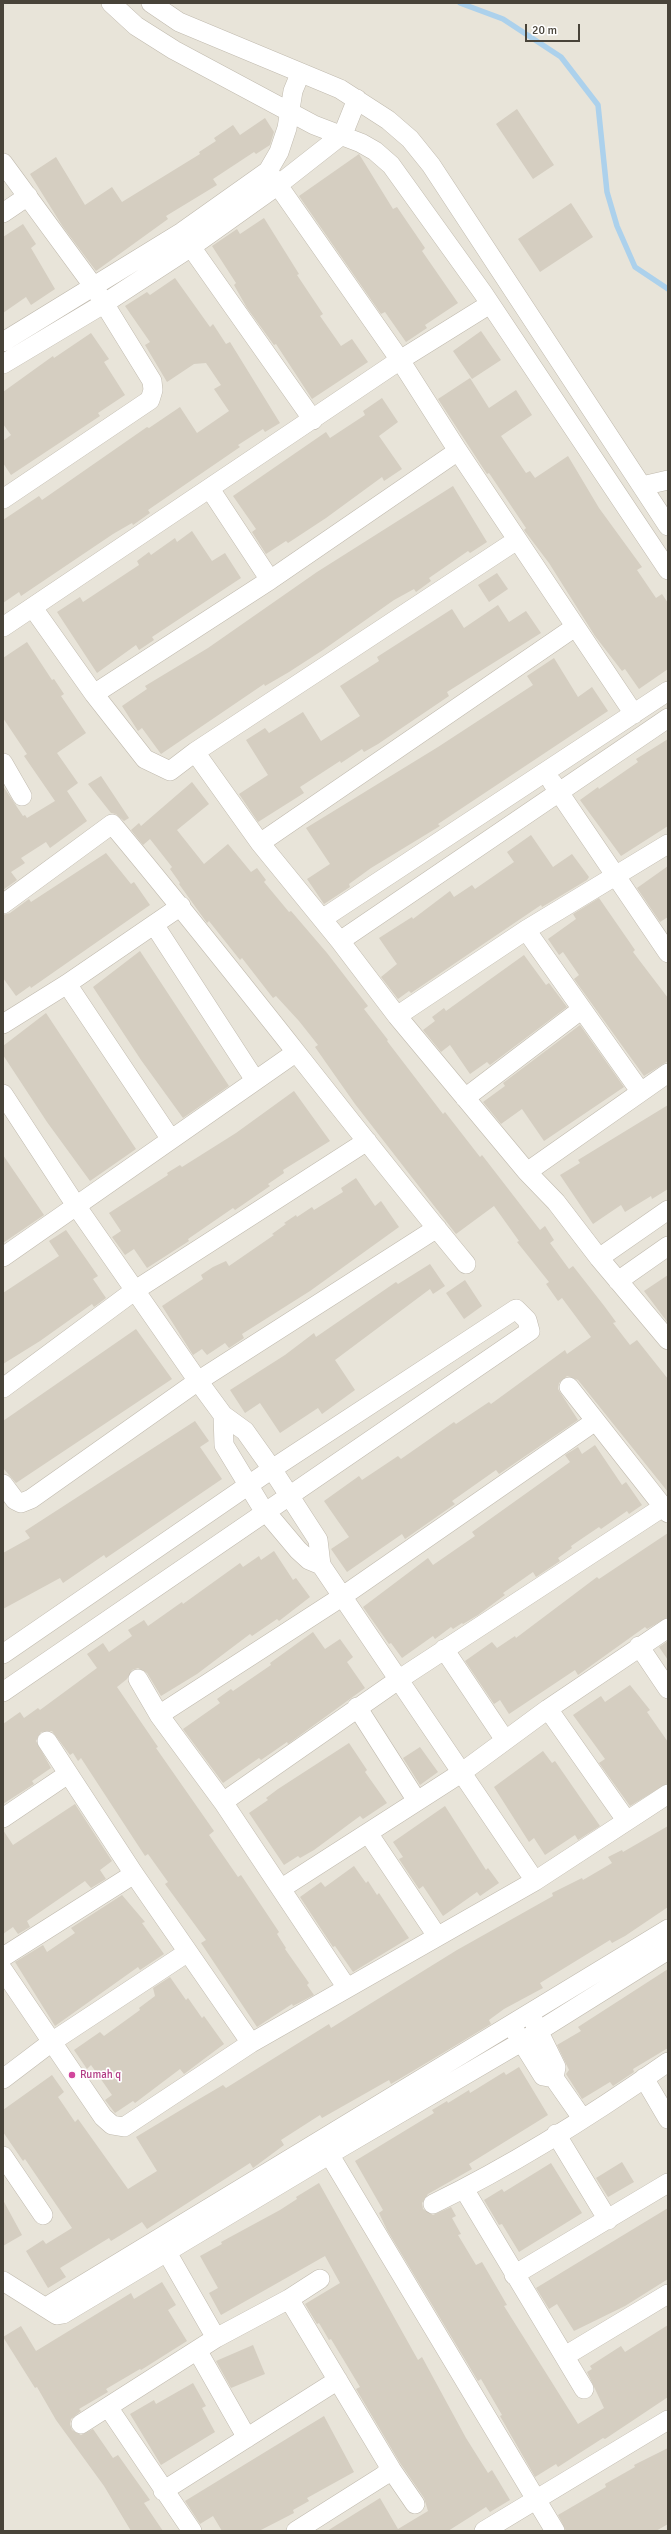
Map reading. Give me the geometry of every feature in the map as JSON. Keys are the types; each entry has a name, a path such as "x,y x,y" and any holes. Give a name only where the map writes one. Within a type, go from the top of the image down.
{"street":[{"path":"111,3 136,26 174,50 324,130 343,134 375,151 391,165 487,298 506,329 668,570"},
{"path":"151,3 179,22 300,74 328,83 357,99 388,120 410,140 431,165 668,526"},
{"path":"300,74 293,91 290,111 273,178 400,360 458,451 634,714"},
{"path":"3,364 105,303 186,240 273,178 343,134 357,99"},
{"path":"3,163 105,303 152,381 154,390 150,400 3,499"},
{"path":"3,212 28,196"},
{"path":"3,342 94,287 186,240"},
{"path":"186,240 313,420"},
{"path":"3,627 313,420 400,360 487,298 506,278"},
{"path":"506,329 529,314"},
{"path":"94,694 270,580 458,451"},
{"path":"642,486 668,480"},
{"path":"210,489 270,580"},
{"path":"33,608 94,694 145,759 170,771 195,752 517,540"},
{"path":"260,843 575,626"},
{"path":"322,919 668,691"},
{"path":"340,941 668,718"},
{"path":"195,752 260,843 340,941 397,1016 526,1172 556,1202 608,1270 668,1340"},
{"path":"3,763 22,796"},
{"path":"545,773 668,952"},
{"path":"3,904 112,824 181,906 295,1052 466,1264"},
{"path":"397,1016 526,930 615,874 668,844"},
{"path":"6,1016 67,984 155,926 181,906"},
{"path":"155,926 254,1080"},
{"path":"526,930 640,1091"},
{"path":"67,984 170,1138"},
{"path":"465,1098 582,1009"},
{"path":"3,1257 77,1207 170,1138 295,1052"},
{"path":"526,1172 640,1091 668,1073"},
{"path":"3,1094 134,1291 198,1381 223,1415 245,1431 282,1485 318,1540 321,1565 535,1881"},
{"path":"3,1388 134,1291 367,1141"},
{"path":"608,1270 668,1210"},
{"path":"3,1484 15,1500 21,1503 31,1498 198,1381 437,1228"},
{"path":"608,1270 668,1246"},
{"path":"3,1654 258,1500 530,1331 528,1322 516,1309 282,1485 258,1500 3,1692"},
{"path":"223,1802 357,1707 444,1649 666,1510 594,1422 569,1387"},
{"path":"223,1415 224,1445 258,1500 298,1550 309,1560 321,1565"},
{"path":"160,1714 343,1596 594,1422"},
{"path":"282,1888 461,1773 548,1709 639,1646 668,1628"},
{"path":"639,1646 668,1689"},
{"path":"444,1649 505,1740"},
{"path":"138,1679 160,1714 282,1888 347,1988"},
{"path":"357,1707 417,1801"},
{"path":"548,1709 626,1820"},
{"path":"46,1741 134,1874 250,2043"},
{"path":"3,1818 68,1774"},
{"path":"3,1970 53,2041 103,2117 112,2125 124,2127 250,2043 535,1881 626,1820 668,1794"},
{"path":"368,1833 437,1936"},
{"path":"3,1957 134,1874"},
{"path":"3,2281 46,2307 162,2244 325,2146 511,2025 668,1929"},
{"path":"325,2146 521,2042 668,1950"},
{"path":"3,2079 53,2041 188,1952"},
{"path":"530,2013 556,2067 554,2078"},
{"path":"511,2025 543,2076 554,2078 582,2118"},
{"path":"433,2204 464,2189 556,2134 668,2062"},
{"path":"644,2078 668,2119"},
{"path":"556,2134 608,2220"},
{"path":"325,2146 555,2531"},
{"path":"6,2167 43,2215"},
{"path":"514,2275 668,2183"},
{"path":"464,2189 514,2275 584,2389"},
{"path":"162,2244 216,2338"},
{"path":"81,2424 216,2338 288,2299 320,2279"},
{"path":"565,2356 668,2294"},
{"path":"288,2299 391,2469 415,2504"},
{"path":"197,2350 247,2438"},
{"path":"163,2491 338,2380"},
{"path":"108,2407 163,2491 192,2531"},
{"path":"484,2531 536,2498 668,2420"},
{"path":"296,2531 383,2476 391,2469"}],"shaded area":[{"path":"3,3 668,3 668,2531 3,2531"}],"building":[{"path":"517,109 554,165 533,179 496,124"},
{"path":"265,118 274,132 270,145 256,154 254,152 213,179 217,185 166,216 168,219 96,271 63,227 30,174 56,157 85,205 112,187 122,202 200,154 199,152 216,141 214,138 233,125 240,135"},
{"path":"359,154 393,209 397,207 425,248 422,251 458,303 425,325 427,328 406,342 385,312 381,314 299,196"},
{"path":"571,203 593,237 540,272 518,239"},
{"path":"264,218 299,274 297,275 323,314 320,316 341,346 352,339 368,362 312,399 276,344 274,345 247,308 234,285 236,283 212,246 237,229 240,234"},
{"path":"23,224 36,244 31,248 55,289 31,305 26,297 3,313 3,237"},
{"path":"175,278 210,327 213,324 226,344 230,342 280,423 265,432 263,429 238,445 240,447 148,510 150,513 133,525 132,523 113,534 21,596 19,592 3,603 3,520 39,496 42,500 147,427 149,428 180,407 197,433 229,411 214,389 221,385 206,363 194,364 167,382 145,345 150,342 125,306 147,292 150,295"},
{"path":"481,331 501,360 472,379 453,351"},
{"path":"91,333 109,359 104,362 125,395 98,413 100,416 11,475 3,463 3,441 11,435 3,424 3,392 53,356 54,358"},
{"path":"470,378 489,408 516,390 532,415 501,436 526,473 530,471 535,478 568,456 599,508 642,567 637,570 656,598 662,594 668,603 668,669 639,689 625,669 622,671 595,636 549,563 524,530 526,528 489,473 487,474 438,399"},
{"path":"382,398 398,422 379,436 402,469 384,481 382,477 326,518 288,543 286,541 266,554 252,532 256,529 233,496 326,432 330,438 365,415 363,411"},
{"path":"453,486 487,542 470,553 468,551 429,578 431,581 416,592 414,589 394,600 323,650 265,686 264,684 161,754 142,728 138,731 122,706 147,689 145,686 208,648 317,572"},
{"path":"192,531 212,561 225,553 241,578 152,637 154,640 139,650 136,645 97,673 57,612 80,597 83,602 139,565 137,561 149,552 151,555 175,538 177,542"},
{"path":"497,573 508,589 489,602 478,585"},
{"path":"498,605 509,622 526,611 541,633 447,692 449,696 378,744 364,752 362,749 341,763 340,761 300,787 304,793 258,822 239,794 268,775 246,740 265,728 269,733 303,712 321,741 360,716 340,686 379,661 377,657 452,609 464,628"},
{"path":"27,642 52,680 54,679 64,694 61,696 86,733 57,753 78,783 67,791 87,821 50,848 46,842 21,858 25,863 11,872 17,880 3,890 3,786 23,816 25,815 27,818 55,801 24,756 27,754 3,718 3,658"},
{"path":"554,658 578,697 592,687 608,711 438,824 440,826 371,868 349,884 350,887 324,904 307,879 330,864 306,828 438,747 533,685 527,676"},
{"path":"668,739 668,826 621,856 580,800 598,787 599,789 638,762 636,759"},
{"path":"101,776 129,818 124,821 116,814 111,813 88,784"},
{"path":"192,782 209,804 177,830 204,864 228,844 251,872 257,868 266,880 264,882 289,912 291,911 327,953 368,1006 364,1009 443,1114 445,1112 480,1157 482,1155 540,1230 545,1226 554,1240 550,1243 569,1269 573,1266 616,1322 613,1323 630,1345 637,1340 668,1379 668,1492 578,1380 567,1376 559,1383 558,1389 578,1420 499,1474 496,1470 452,1501 455,1504 405,1539 402,1534 347,1572 331,1549 349,1537 324,1501 359,1476 362,1480 398,1456 401,1459 454,1422 456,1424 489,1402 491,1404 565,1350 567,1354 591,1337 562,1298 558,1301 546,1284 549,1282 517,1242 519,1241 494,1206 456,1234 355,1104 315,1047 318,1045 299,1021 276,996 273,998 242,958 240,960 209,921 207,923 179,884 180,883 170,869 172,867 150,839 143,845 131,830 139,823 141,826"},
{"path":"531,835 553,867 572,854 589,877 587,880 542,907 541,905 411,993 409,991 398,999 381,977 397,964 379,938 412,917 413,919 450,891 454,897 472,885 475,889 514,862 507,852"},
{"path":"106,853 131,884 134,882 150,905 31,988 30,986 16,996 3,978 3,915 10,913 29,899 31,902"},
{"path":"668,866 668,917 660,922 637,888"},
{"path":"599,898 635,950 633,952 668,998 668,1061 644,1076 574,979 579,975 563,952 559,955 548,939 576,919 573,914"},
{"path":"140,951 229,1086 183,1118 141,1060 93,987"},
{"path":"524,955 546,985 549,983 567,1007 490,1065 487,1062 470,1074 450,1045 441,1052 423,1030 435,1021 432,1017 444,1008 446,1011"},
{"path":"46,1013 136,1149 90,1181 47,1122 3,1055 3,1046"},
{"path":"580,1025 624,1087 544,1141 522,1109 501,1124 483,1102 505,1086 503,1083"},
{"path":"294,1091 330,1141 283,1170 284,1173 268,1184 270,1186 235,1210 233,1208 188,1239 189,1241 147,1268 134,1249 125,1255 112,1237 121,1231 109,1213 168,1175 167,1173 180,1165 182,1167 236,1133"},
{"path":"668,1105 668,1189 652,1199 651,1196 625,1212 621,1205 593,1224 560,1175 580,1163 578,1160"},
{"path":"3,1155 44,1215 3,1243"},
{"path":"356,1178 375,1206 381,1201 399,1227 310,1291 242,1334 244,1338 229,1348 225,1343 207,1355 202,1349 193,1355 162,1306 203,1279 201,1275 213,1267 226,1261 229,1266 274,1235 272,1234 296,1215 297,1217 312,1207 314,1210 343,1192 341,1188"},
{"path":"66,1230 98,1276 93,1279 106,1298 94,1307 92,1304 40,1341 3,1364 3,1293 59,1256 49,1241"},
{"path":"430,1264 445,1286 433,1294 430,1289 335,1360 355,1390 322,1414 318,1408 280,1433 260,1403 245,1413 230,1390 285,1355 314,1333 316,1337 396,1282 398,1284"},
{"path":"668,1275 668,1323 644,1291"},
{"path":"465,1280 482,1306 464,1319 446,1293"},
{"path":"136,1329 172,1379 16,1483 3,1468 3,1421"},
{"path":"195,1421 209,1441 200,1447 222,1479 106,1558 104,1555 63,1583 60,1578 3,1609 3,1553 30,1538 25,1531"},
{"path":"595,1445 622,1485 626,1482 642,1505 629,1514 627,1511 601,1529 599,1527 571,1546 572,1548 558,1558 560,1561 536,1577 533,1572 503,1593 505,1595 478,1615 453,1629 451,1627 435,1639 433,1636 402,1658 391,1643 389,1644 363,1607 428,1558 433,1565 475,1536 472,1532 570,1462 565,1455 578,1447 582,1454"},
{"path":"668,1533 668,1617 647,1629 645,1627 578,1675 575,1670 509,1714 500,1700 494,1704 465,1661 492,1642 497,1648 515,1636 516,1638 597,1577 599,1579"},
{"path":"274,1551 293,1580 296,1578 310,1597 279,1621 277,1619 252,1636 250,1634 197,1674 161,1696 147,1673 138,1668 132,1670 127,1679 117,1687 158,1747 156,1748 214,1831 209,1835 238,1877 241,1875 279,1932 277,1934 286,1948 285,1949 309,1983 307,1985 314,1995 293,2006 292,2004 257,2027 201,1943 206,1940 165,1884 168,1882 148,1854 145,1856 81,1758 78,1761 73,1753 70,1755 52,1731 41,1732 36,1741 51,1768 32,1781 34,1784 3,1804 3,1724 20,1712 24,1718 38,1708 40,1710 97,1668 87,1654 103,1643 109,1652 132,1636 128,1630 144,1620 148,1626 182,1602 183,1604 240,1563 243,1567 259,1556 261,1560"},
{"path":"313,1632 325,1649 340,1639 353,1657 347,1662 365,1688 288,1744 287,1742 261,1760 259,1758 223,1783 183,1729 220,1703 217,1699 231,1689 233,1691 271,1665 270,1663"},
{"path":"668,1641 668,1660 659,1647"},
{"path":"630,1685 650,1710 647,1712 668,1742 668,1783 630,1806 599,1763 605,1759 573,1715 601,1696 605,1702"},
{"path":"349,1743 367,1770 365,1772 387,1803 363,1819 360,1816 314,1850 300,1858 298,1856 284,1865 249,1813 268,1800 266,1798 278,1789"},
{"path":"420,1747 438,1772 420,1785 403,1758"},
{"path":"543,1751 552,1763 555,1761 600,1826 578,1840 575,1835 545,1855 534,1838 529,1842 494,1787"},
{"path":"75,1804 112,1861 100,1870 106,1879 91,1888 85,1881 27,1921 30,1927 18,1934 13,1927 3,1934 3,1830 13,1845"},
{"path":"445,1806 486,1870 488,1868 499,1883 480,1896 477,1892 443,1916 423,1886 419,1889 399,1859 403,1857 393,1842"},
{"path":"668,1826 668,1907 625,1936 612,1943 610,1940 540,1983 543,1988 504,2009 489,2020 491,2024 443,2053 391,2084 389,2080 322,2118 320,2115 281,2140 284,2145 253,2168 250,2163 147,2229 142,2222 111,2241 109,2238 60,2268 66,2277 48,2288 26,2251 43,2240 46,2244 72,2228 25,2159 23,2161 3,2132 3,2110 52,2075 64,2092 58,2097 75,2122 78,2119 128,2189 157,2171 136,2137 223,2085 226,2088 329,2024 331,2028 457,1950 553,1896 552,1893 582,1878 583,1880 612,1863 608,1857 622,1850 623,1852"},
{"path":"354,1866 366,1883 368,1881 377,1895 379,1893 409,1938 353,1972 335,1946 333,1947 300,1897 321,1882 325,1887"},
{"path":"122,1895 145,1922 142,1923 164,1954 140,1970 138,1967 55,2026 15,1962 43,1945 47,1952 75,1933 71,1928"},
{"path":"668,1969 668,2048 633,2069 634,2072 613,2086 610,2082 582,2099 566,2074 569,2070 557,2045 581,2031 578,2027"},
{"path":"170,1977 186,2000 188,1998 202,2018 204,2016 224,2044 184,2074 180,2069 135,2103 133,2101 115,2113 105,2100 112,2095 91,2065 87,2069 74,2050 100,2032 104,2036 140,2010 139,2008 155,1996 153,1988"},
{"path":"519,2067 548,2115 469,2164 472,2169 428,2194 422,2203 423,2209 433,2215 451,2207 456,2216 452,2218 461,2234 458,2235 476,2265 482,2262 507,2305 504,2306 578,2424 604,2408 587,2372 592,2369 590,2366 621,2346 625,2352 668,2325 668,2397 605,2439 603,2438 558,2467 556,2464 535,2477 500,2416 502,2415 481,2379 478,2381 387,2230 379,2213 383,2210 355,2161 434,2113 432,2110 447,2101 448,2103 469,2090 470,2093 504,2072 506,2075"},
{"path":"622,2162 634,2182 608,2197 596,2178"},
{"path":"551,2163 582,2213 519,2252 502,2224 499,2225 484,2200 502,2189 504,2192"},
{"path":"319,2183 418,2360 422,2357 466,2438 488,2473 492,2470 510,2500 490,2512 486,2507 448,2531 327,2531 380,2498 398,2529 428,2511 424,2498 400,2463 356,2389 360,2387 331,2339 329,2340 319,2323 317,2324 305,2304 340,2283 325,2256 221,2315 209,2293 218,2288 200,2256 222,2244 221,2242 280,2210 297,2199 296,2197"},
{"path":"3,2200 22,2235 3,2246"},
{"path":"668,2208 668,2279 625,2306 574,2331 557,2304 549,2309 536,2288"},
{"path":"162,2282 176,2305 168,2310 187,2341 141,2370 140,2369 106,2389 108,2392 79,2409 81,2411 71,2419 70,2424 72,2430 81,2435 93,2429 113,2458 118,2455 150,2500 144,2503 163,2531 131,2531 104,2486 56,2420 37,2387 35,2388 3,2337 21,2326 36,2351 131,2293 134,2299"},
{"path":"253,2345 265,2374 231,2388 216,2361"},
{"path":"193,2383 206,2406 202,2408 215,2432 161,2465 130,2414 154,2400 156,2404"},
{"path":"324,2416 354,2472 307,2498 309,2501 293,2510 294,2513 259,2531 222,2531 213,2516 200,2524 185,2501"},
{"path":"668,2448 668,2524 656,2531 566,2531 558,2515 606,2487 605,2484 635,2467 634,2465"}],"waterway":[{"path":"460,3 503,19 561,57 598,105 607,192 617,226 635,267 668,289"}],"place":[{"name":"Rumah q","path":"72,2075"}]}
